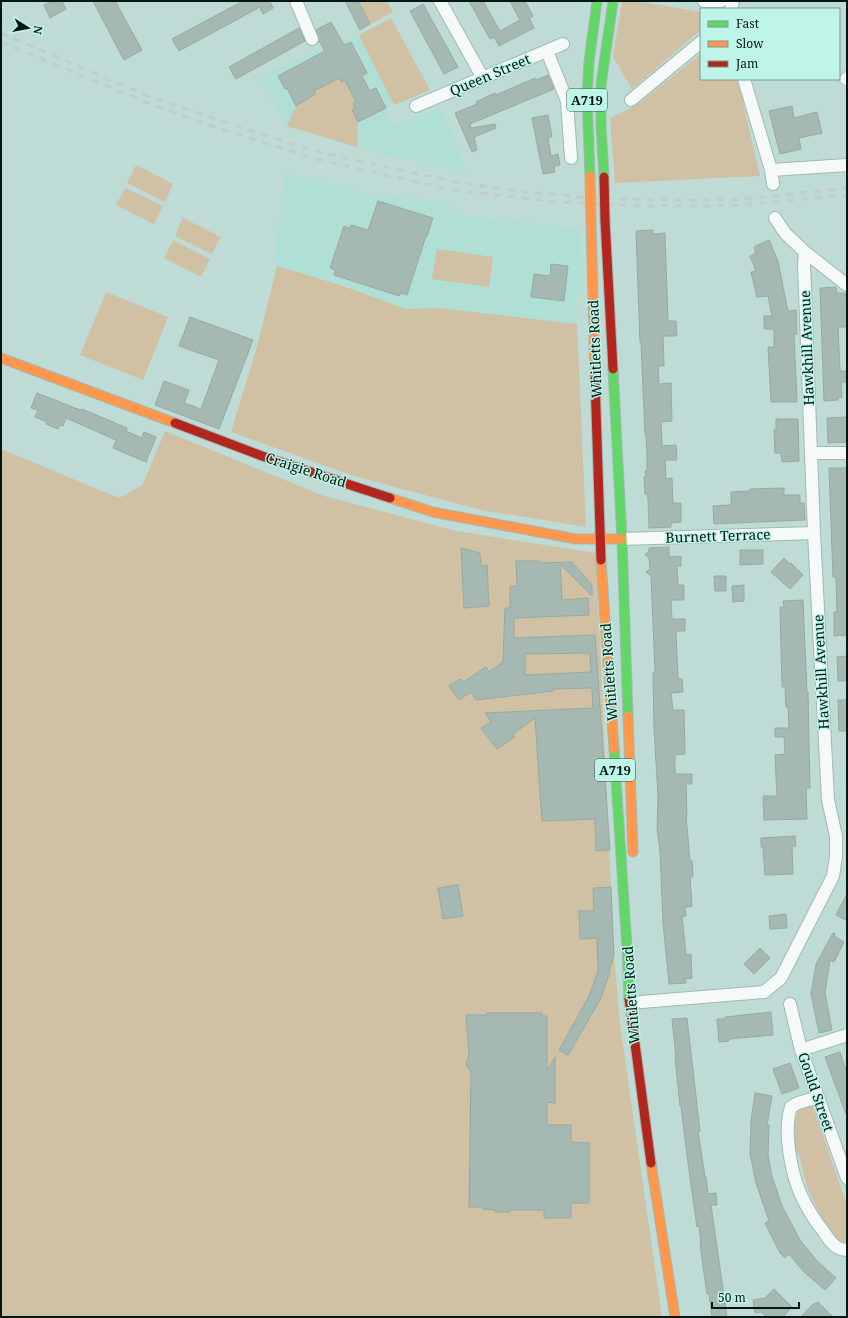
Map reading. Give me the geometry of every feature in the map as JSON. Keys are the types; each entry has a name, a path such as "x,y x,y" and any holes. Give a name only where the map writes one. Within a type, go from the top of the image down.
{"main road":[{"name":"Whitletts Road","path":"598,1 594,25 587,96 600,540 627,948 629,1003 645,1124 675,1317"},
{"name":"Whitletts Road","path":"613,1 608,26 601,85 601,125 622,539 634,861"},
{"name":"Craigie Road","path":"1,358 262,456 433,512 576,539 622,539"},
{"path":"652,1102 659,1164 677,1271"}],"street":[{"path":"296,1 312,39"},
{"path":"440,1 484,78"},
{"path":"704,1 721,1"},
{"path":"631,100 700,43"},
{"name":"Queen Street","path":"416,106 563,44"},
{"path":"547,50 567,101 571,158"},
{"path":"744,80 771,170 773,184"},
{"path":"771,170 847,166"},
{"path":"775,218 785,233 805,252 847,285"},
{"name":"Hawkhill Avenue","path":"641,1002 764,992 781,978 833,876 836,856 836,836 828,800 814,533 804,272 805,252"},
{"path":"811,454 847,453"},
{"name":"Burnett Terrace","path":"622,539 814,533"},
{"name":"Gould Street","path":"790,1004 801,1050 847,1178"},
{"path":"801,1050 847,1035"},
{"path":"818,1097 798,1103 791,1107 788,1117 788,1137 792,1165 801,1194 815,1219 833,1244 839,1249 847,1250"}],"shaded area":[{"path":"358,1 387,1 393,12 370,24"},
{"path":"622,1 636,1 700,12 700,31 632,89 613,57"},
{"path":"391,18 430,90 386,108 393,127 440,108 468,173 357,147 287,126 260,82 260,78 263,75 323,48 351,40"},
{"path":"391,18 430,90 394,105 359,35"},
{"path":"700,55 700,80 736,80 740,89 760,176 615,183 610,118 635,106"},
{"path":"339,77 341,82 345,80 356,102 353,104 355,109 352,111 358,122 357,147 287,126 296,106 315,94 314,91"},
{"path":"136,165 173,184 165,202 127,183"},
{"path":"285,172 379,196 450,202 449,214 580,229 583,293 576,294 577,324 439,308 406,309 343,286 277,266 274,263"},
{"path":"125,188 163,206 154,224 116,205"},
{"path":"183,218 221,237 212,254 175,236"},
{"path":"173,240 210,259 201,277 164,258"},
{"path":"437,249 493,257 489,287 432,279"},
{"path":"277,266 343,286 406,309 439,308 577,324 586,527 481,510 354,476 231,432 257,347"},
{"path":"106,292 168,317 143,380 80,355"},
{"path":"165,431 324,496 456,531 596,553 614,955 620,1024 662,1317 1,1317 1,449 119,498 142,486"},
{"path":"810,1106 813,1107 847,1205 847,1244 839,1244 818,1217 819,1212 808,1190 799,1155 795,1152 795,1120 798,1111"}],"building":[{"path":"52,1 62,1 66,9 50,18 44,5"},
{"path":"93,1 115,1 142,50 124,60"},
{"path":"243,1 271,1 270,2 273,8 263,14 260,7 179,51 172,39"},
{"path":"345,1 358,1 370,24 360,30"},
{"path":"469,1 483,1 500,31 520,20 510,1 525,1 533,16 529,18 534,28 499,46 494,37 490,39"},
{"path":"423,4 458,67 444,74 410,11"},
{"path":"331,22 344,45 351,42 367,73 362,76 370,91 376,88 386,108 358,122 352,110 355,109 353,104 356,102 345,80 341,82 339,78 314,91 315,94 296,106 287,88 285,89 278,76 325,51 319,41 316,30"},
{"path":"299,28 305,41 236,79 229,67"},
{"path":"548,75 554,89 470,124 471,128 495,124 496,128 474,137 477,150 472,152 455,113 477,104 476,102 495,93 496,95 535,78 536,80"},
{"path":"792,106 794,118 817,112 822,133 799,138 801,149 780,154 769,111"},
{"path":"548,115 552,137 548,137 551,156 558,154 560,165 554,166 555,172 543,174 532,118"},
{"path":"378,201 433,218 407,295 401,293 399,296 334,275 335,270 330,268 344,226 350,228 351,225 368,230"},
{"path":"653,230 653,234 665,233 668,321 676,321 677,336 663,336 664,366 658,366 659,384 671,383 672,421 661,422 662,446 676,445 677,460 665,460 666,479 672,478 673,503 681,503 681,522 671,523 671,527 649,528 648,498 647,494 645,494 644,477 646,477 645,471 647,471 647,454 640,342 636,231"},
{"path":"769,240 778,261 788,311 796,310 797,334 794,334 797,402 771,402 768,347 774,347 774,329 764,329 764,316 772,316 768,296 757,297 751,272 756,271 750,256 756,253 754,247"},
{"path":"551,264 568,266 564,301 531,297 534,274 550,276"},
{"path":"836,287 837,293 845,293 847,299 847,327 838,327 840,371 846,371 846,382 841,382 842,397 838,398 838,400 824,401 820,288"},
{"path":"190,317 253,340 219,429 155,405 164,381 189,390 184,403 201,409 219,360 179,346"},
{"path":"37,393 75,408 82,409 127,428 126,431 142,438 144,432 156,437 146,462 113,448 116,440 66,418 63,426 60,425 58,429 46,424 47,422 35,417 38,410 31,408"},
{"path":"847,417 847,442 828,443 827,418"},
{"path":"776,419 798,419 799,461 782,462 781,453 775,453 774,430 776,430"},
{"path":"829,468 847,468 847,635 834,636 834,612 837,612 836,577 833,577"},
{"path":"784,488 784,495 800,495 800,503 804,503 805,520 714,524 713,506 731,505 731,492 750,491 750,489"},
{"path":"669,547 669,557 681,556 681,566 677,566 678,585 684,585 684,600 671,600 672,619 685,619 685,631 676,631 678,679 682,679 683,692 671,693 673,710 684,710 685,754 675,755 675,774 692,774 692,784 686,784 686,816 693,877 690,877 692,906 685,907 686,916 682,916 686,955 691,954 692,978 685,979 686,983 669,984 663,923 660,851 657,829 658,797 654,728 653,673 655,672 651,576 646,572 650,569 649,557 645,555 649,551 649,548"},
{"path":"461,548 480,553 481,566 487,565 489,606 464,608"},
{"path":"740,550 763,550 763,564 740,565"},
{"path":"784,558 803,575 790,589 771,572"},
{"path":"516,561 539,561 539,563 572,562 592,585 592,596 560,564 562,600 588,598 589,615 514,618 514,638 595,635 610,850 596,851 595,819 542,821 535,718 513,734 515,737 497,749 481,728 491,722 485,713 593,708 592,688 553,689 553,691 476,700 471,692 459,700 449,686 460,679 463,682 486,667 489,672 503,662 505,608 510,608 510,587 517,586","holes":["590,653 591,672 525,675 525,654"]},
{"path":"714,576 726,576 726,591 715,591"},
{"path":"744,585 744,601 733,602 732,586"},
{"path":"803,600 808,692 810,788 806,788 807,819 764,820 763,796 777,796 775,755 785,754 784,737 775,737 775,728 789,728 785,687 782,687 780,607 784,607 783,601"},
{"path":"847,656 847,681 838,681 837,657"},
{"path":"838,700 847,700 847,731 839,731"},
{"path":"795,836 796,846 792,846 793,874 765,875 761,838"},
{"path":"458,885 463,916 443,919 438,888"},
{"path":"611,887 614,955 609,971 610,972 600,1000 568,1055 559,1050 589,996 598,971 597,938 580,939 579,911 594,911 593,888"},
{"path":"847,894 847,921 836,915"},
{"path":"786,914 787,928 770,929 769,916"},
{"path":"833,933 835,933 834,936 844,942 834,962 830,960 825,993 832,1030 819,1033 811,994 816,964"},
{"path":"760,948 770,958 754,974 744,964"},
{"path":"771,1012 773,1035 729,1039 729,1041 719,1042 717,1019"},
{"path":"487,1013 542,1013 542,1016 547,1016 547,1071 555,1057 555,1103 547,1102 547,1125 571,1125 571,1142 589,1143 589,1203 571,1203 571,1218 544,1218 544,1210 510,1210 510,1212 495,1212 496,1210 483,1209 483,1207 469,1207 471,1071 467,1067 466,1063 469,1056 466,1015 487,1015"},
{"path":"687,1018 700,1131 698,1131 705,1177 708,1194 716,1193 717,1205 711,1205 727,1317 712,1317 709,1294 707,1294 700,1245 699,1226 697,1227 680,1106 672,1019"},
{"path":"840,1052 847,1073 847,1114 825,1057"},
{"path":"790,1063 799,1088 782,1094 773,1069"},
{"path":"755,1093 772,1096 767,1125 769,1125 768,1156 772,1176 782,1206 800,1240 817,1261 836,1278 825,1290 804,1272 789,1254 785,1258 780,1253 765,1223 769,1221 756,1183 750,1154 751,1121"},
{"path":"774,1289 792,1307 783,1317 767,1317 761,1312 755,1313 753,1300 765,1298"},
{"path":"818,1302 833,1317 801,1317 812,1305"}],"railway":[{"path":"1,33 148,96 257,133 323,153 456,182 527,192 597,198 666,200 734,200 847,188"},
{"path":"1,42 145,102 208,125 320,160 453,190 556,202 640,206 727,206 847,195"}],"traffic: fast":[{"path":"590,176 587,96 589,62 597,1"},
{"path":"604,177 601,125 601,85 613,1"},
{"path":"613,369 622,539 628,716"},
{"path":"614,749 629,999"}],"traffic: slow":[{"path":"590,176 591,220"},
{"path":"591,220 595,379"},
{"path":"1,358 175,423"},
{"path":"390,498 433,512 576,539 622,539"},
{"path":"601,560 614,749"},
{"path":"628,716 633,852"},
{"path":"651,1163 675,1317"}],"traffic: jam":[{"path":"604,177 605,220"},
{"path":"605,220 613,369"},
{"path":"595,379 601,560"},
{"path":"175,423 262,456 390,498"},
{"path":"629,999 651,1163"}]}
